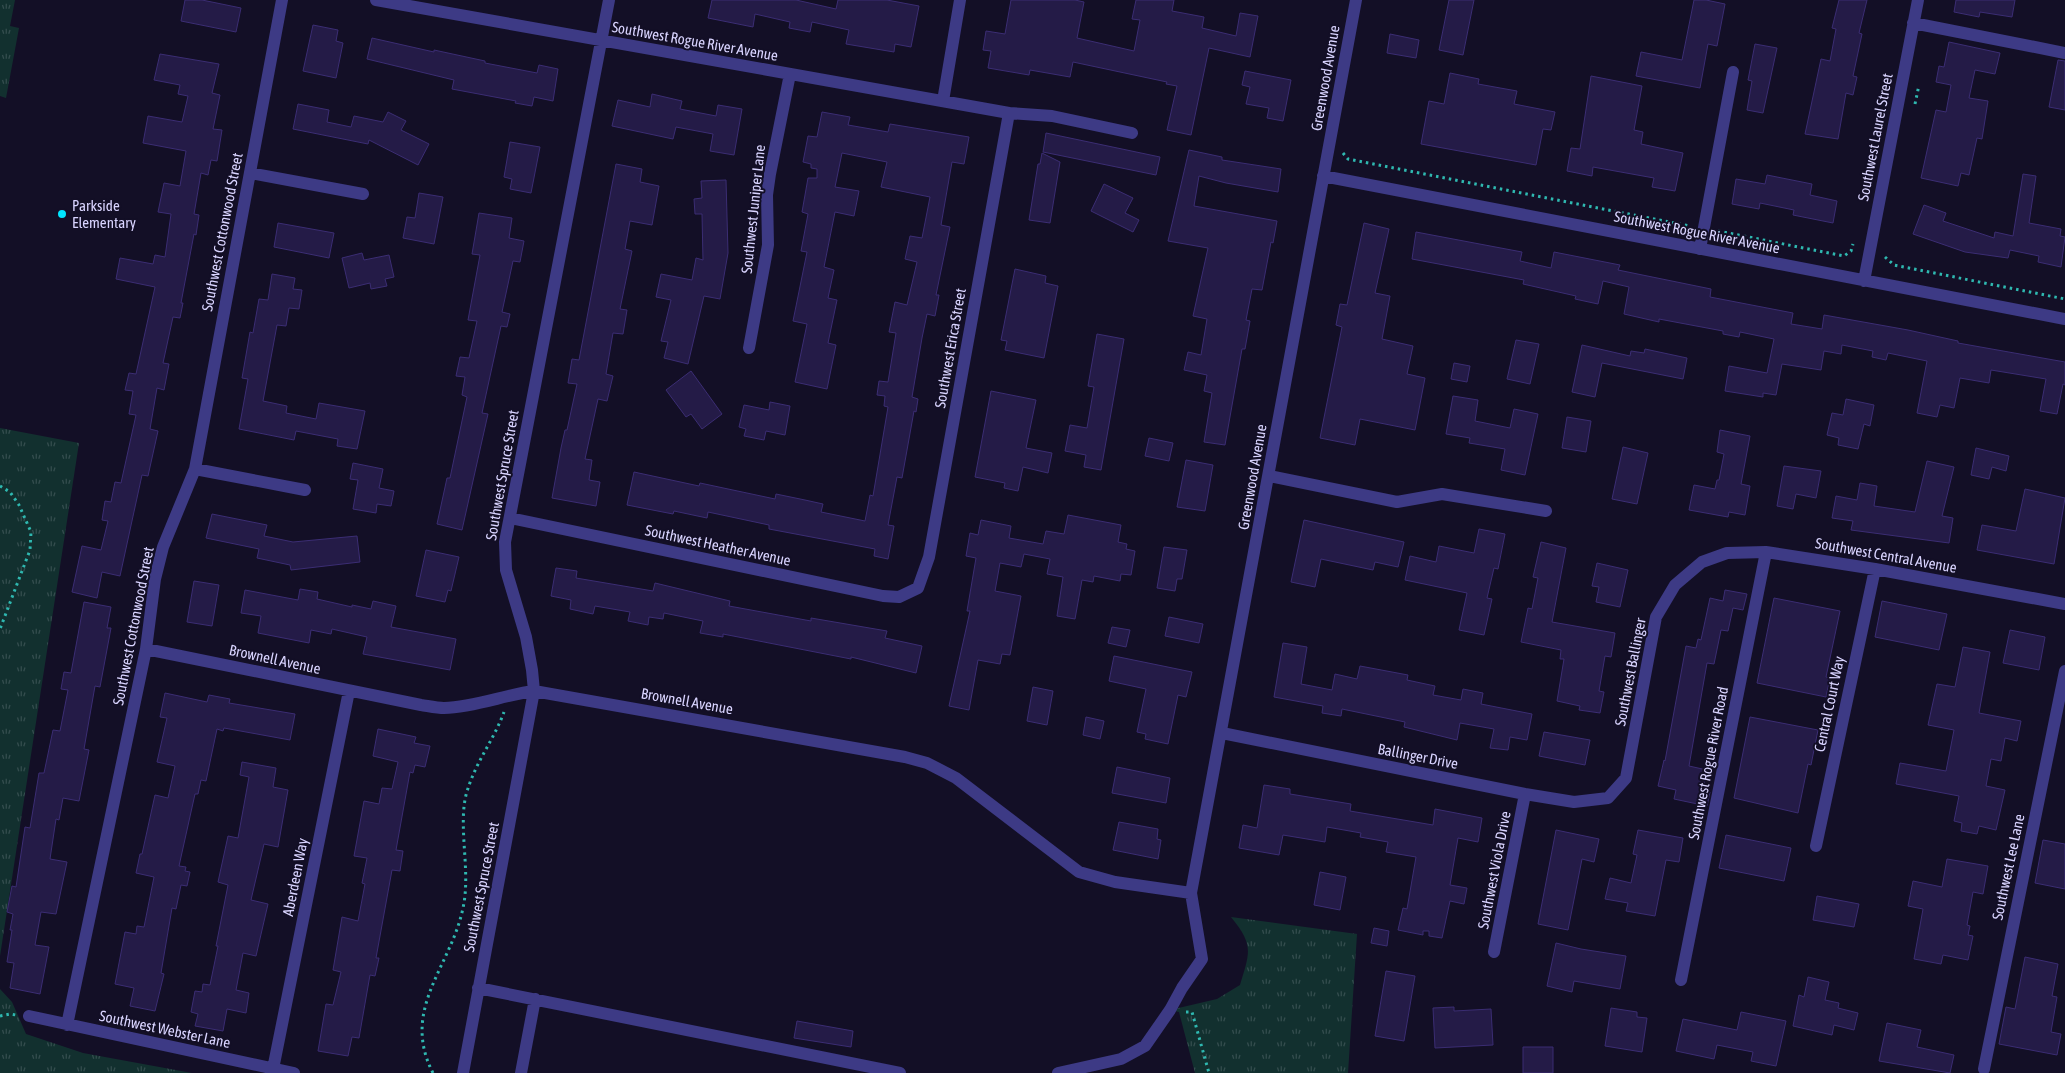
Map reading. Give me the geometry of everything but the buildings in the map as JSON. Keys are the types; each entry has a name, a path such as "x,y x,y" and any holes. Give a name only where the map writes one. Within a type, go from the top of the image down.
{"street":[{"name":"Southwest Cottonwood Street","path":"67,1025 146,649 155,579 163,548 195,469 282,0"},
{"name":"Southwest Rogue River Avenue","path":"376,0 1008,113 1052,116 1132,133"},
{"name":"Southwest Spruce Street","path":"463,1073 534,691 526,637 506,570 505,542 609,0"},
{"path":"943,101 960,0"},
{"name":"Greenwood Avenue","path":"1170,1010 1182,988 1202,959 1191,893 1356,0"},
{"name":"Southwest Laurel Street","path":"1864,281 1918,0"},
{"path":"1913,23 2065,53"},
{"path":"1700,249 1733,72"},
{"name":"Southwest Juniper Lane","path":"749,348 768,245 767,195 770,174 790,74"},
{"name":"Southwest Erica Street","path":"918,588 929,557 1008,113"},
{"path":"250,173 363,194"},
{"name":"Southwest Rogue River Avenue","path":"1323,176 2065,319"},
{"path":"195,469 305,490"},
{"path":"1269,476 1397,502 1442,494 1546,511"},
{"name":"Southwest Heather Avenue","path":"510,518 883,596 899,597 918,588"},
{"name":"Southwest Central Avenue","path":"1702,562 1727,553 1740,551 1766,552 1875,569 2065,604"},
{"name":"Southwest Rogue River Road","path":"1681,980 1766,552"},
{"name":"Southwest Ballinger","path":"1608,798 1626,778 1656,617 1675,585 1702,562"},
{"name":"Central Court Way","path":"1816,846 1875,569"},
{"name":"Brownell Avenue","path":"146,649 348,691 443,708 469,705 511,694 534,691 905,757 927,763 956,778 1079,872 1115,882 1191,893"},
{"name":"Southwest Lee Lane","path":"1984,1069 2065,671"},
{"name":"Aberdeen Way","path":"273,1069 348,691"},
{"name":"Ballinger Drive","path":"1222,733 1525,794 1574,802 1608,798"},
{"name":"Southwest Viola Drive","path":"1494,952 1525,794"},
{"path":"478,988 900,1073"},
{"path":"521,1073 535,999"},
{"path":"1058,1073 1121,1059 1144,1046 1170,1010"},
{"name":"Southwest Webster Lane","path":"29,1016 294,1073"}],"path":[{"path":"1913,114 1919,85"},
{"path":"1343,145 1342,152 1348,158 1844,256 1851,251 1853,244"},
{"path":"1887,249 1885,258 1894,266 2065,299"},
{"path":"0,486 10,492 19,505 31,532 30,550 0,629"},
{"path":"433,1073 424,1057 422,1023 426,1002 463,910 466,894 464,812 466,797 480,758 500,722 511,694"},
{"path":"1170,1010 1192,1012 1210,1073"}],"green space":[{"path":"0,0 15,0 10,26 19,28 6,98 0,96"},
{"path":"0,428 79,443 0,956"},
{"path":"1231,917 1357,934 1348,1073 1195,1073 1179,1012 1170,1010 1217,999 1240,985 1248,956 1248,949 1244,935"},
{"path":"0,989 12,1002 26,1034 83,1053 192,1073 0,1073"}],"place":[{"name":"Parkside Elementary","path":"62,214"}]}
